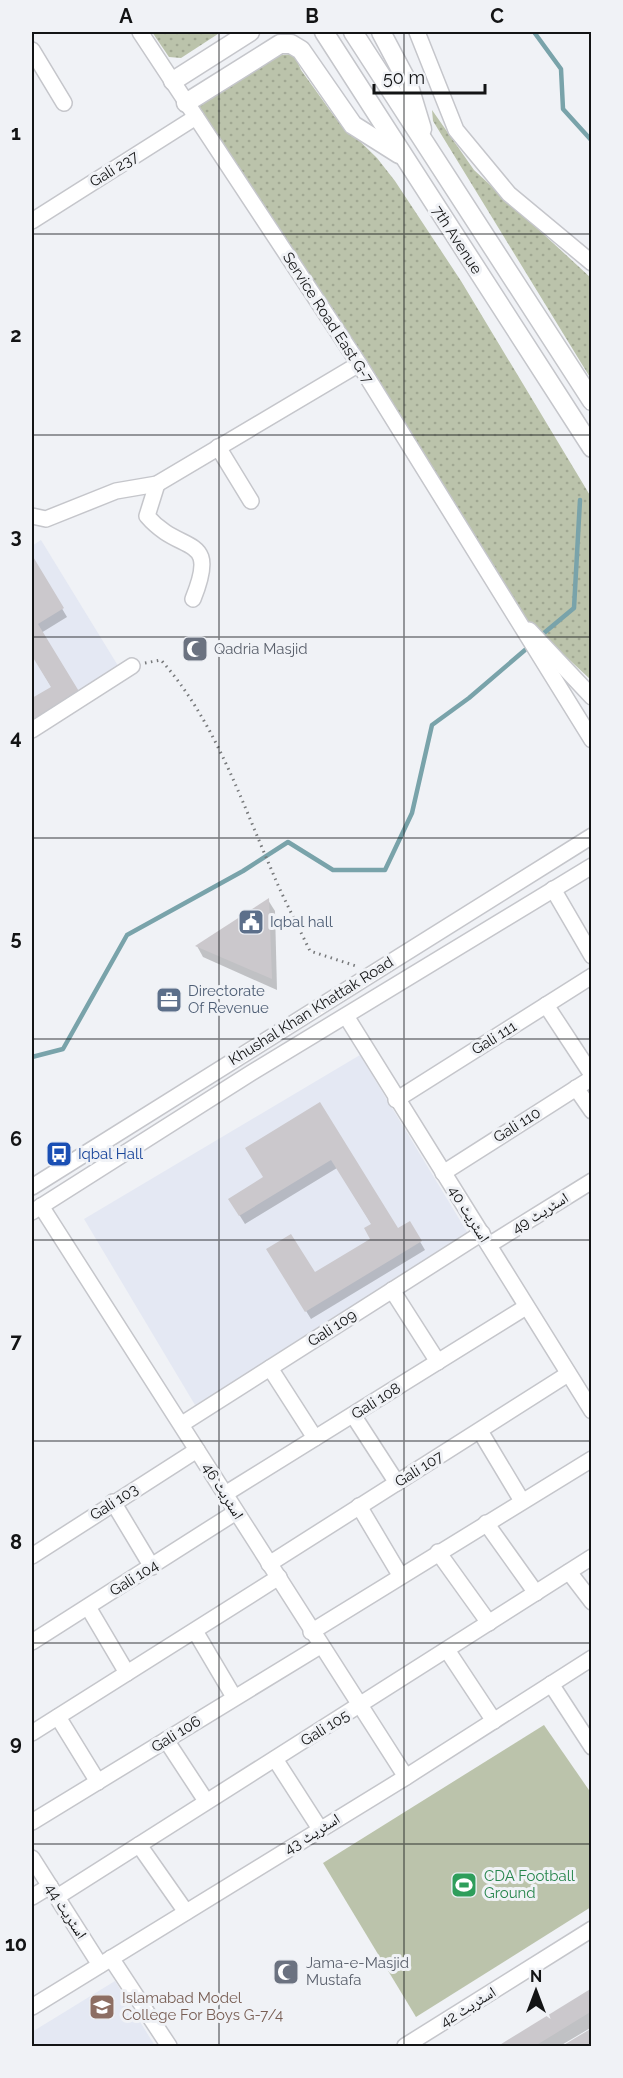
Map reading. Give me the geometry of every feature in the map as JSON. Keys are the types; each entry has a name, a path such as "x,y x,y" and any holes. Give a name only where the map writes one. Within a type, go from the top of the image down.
{"main road":[{"path":"173,81 250,32"},
{"name":"7th Avenue","path":"324,32 591,448"},
{"name":"7th Avenue","path":"353,32 591,401"},
{"path":"381,32 408,83 427,148"},
{"path":"191,110 280,44 291,44 301,50 353,125 403,156"}],"street":[{"name":"Service Road East G-7","path":"140,32 359,363 508,609 591,740"},
{"path":"417,32 434,77 462,138 509,194 591,263"},
{"path":"32,50 64,103"},
{"name":"Gali 237","path":"32,221 191,110"},
{"path":"32,516 46,519 116,491 157,484 359,363"},
{"path":"218,447 251,501"},
{"path":"157,484 147,516 156,526 200,552 204,560 202,577 193,599"},
{"name":"Service Road East G-7","path":"508,609 590,694"},
{"path":"32,730 132,666"},
{"path":"578,844 591,821"},
{"name":"Khushal Khan Khattak Road","path":"32,1187 591,836"},
{"name":"Khushal Khan Khattak Road","path":"36,1209 251,1073 591,866"},
{"path":"553,890 591,956"},
{"name":"Gali 111","path":"396,1100 591,976"},
{"path":"546,1005 591,1077"},
{"name":"اسٹریٹ 40","path":"346,1016 591,1411"},
{"path":"240,1056 251,1073"},
{"name":"Gali 110","path":"443,1173 591,1077"},
{"path":"576,1088 591,1111"},
{"name":"اسٹریٹ 49","path":"485,1239 591,1181"},
{"name":"اسٹریٹ 46","path":"36,1209 182,1424 311,1632 406,1777"},
{"name":"Gali 109","path":"182,1424 392,1290 485,1239"},
{"path":"392,1290 438,1362"},
{"name":"Gali 108","path":"225,1494 526,1307"},
{"path":"270,1368 315,1438"},
{"name":"Gali 107","path":"270,1564 568,1374"},
{"path":"353,1415 396,1483"},
{"path":"480,1431 522,1501"},
{"name":"Gali 103","path":"32,1556 197,1450"},
{"path":"311,1632 591,1459"},
{"path":"113,1502 152,1567"},
{"path":"359,1506 400,1575"},
{"name":"Gali 104","path":"32,1642 236,1512"},
{"path":"486,1523 536,1593"},
{"path":"438,1552 489,1623"},
{"name":"Gali 105","path":"32,1897 53,1891 139,1845 359,1707 591,1557"},
{"path":"569,1572 591,1602"},
{"path":"32,1733 279,1577"},
{"path":"88,1607 127,1673"},
{"path":"195,1631 234,1697"},
{"name":"Gali 106","path":"32,1822 320,1646"},
{"path":"447,1650 494,1720"},
{"name":"اسٹریٹ 43","path":"32,2007 406,1777 591,1658"},
{"path":"551,1684 591,1747"},
{"path":"57,1717 98,1782"},
{"path":"166,1740 206,1801"},
{"path":"275,1759 320,1829"},
{"path":"139,1845 186,1912"},
{"name":"اسٹریٹ 44","path":"32,1858 53,1891 169,2046"},
{"name":"اسٹریٹ 42","path":"405,2046 591,1929"}],"path":[{"path":"132,666 161,660 184,687 216,740 270,866 310,951 374,972"}],"shaded area":[{"path":"41,540 120,669 32,725 32,546"},
{"path":"360,1055 472,1240 195,1405 84,1219"},
{"name":"Islamabad Model College For Boys G-7/4","path":"115,1981 155,2046 32,2046 32,2032"}],"green space":[{"path":"152,32 221,32 181,58 169,57"},
{"path":"294,54 301,70 334,116 377,158 395,181 461,281 591,497 591,680 512,606 195,105 279,55"},
{"path":"432,110 474,170 591,278 591,379 433,121"},
{"name":"CDA Football Ground","path":"544,1725 591,1793 591,1907 416,2017 323,1863"}],"building":[{"path":"32,555 64,608 38,624 80,693 32,723 32,698 51,687 32,656"},
{"name":"Iqbal hall","path":"269,898 272,979 195,946"},
{"path":"320,1102 398,1228 410,1221 422,1241 305,1312 266,1249 291,1234 315,1272 370,1239 364,1228 371,1224 331,1160 239,1216 228,1199 263,1177 245,1148"},
{"path":"592,1988 592,2011 535,2046 498,2046"},
{"path":"592,2028 592,2046 562,2046"}],"waterway":[{"path":"534,32 561,69 563,109 592,141"},
{"path":"544,633 574,608 580,500"},
{"path":"32,1057 63,1049 127,935 243,871 288,842 333,870 385,870 412,813 432,725 469,698 525,650"}],"place":[{"name":"Qadria Masjid","path":"195,649"},
{"name":"Iqbal hall","path":"251,922"},
{"name":"Directorate Of Revenue","path":"169,1000"},
{"name":"Iqbal Hall","path":"59,1154"},
{"name":"CDA Football Ground","path":"464,1885"},
{"name":"Jama-e-Masjid Mustafa","path":"286,1972"},
{"name":"Islamabad Model College For Boys G-7/4","path":"102,2007"}]}
